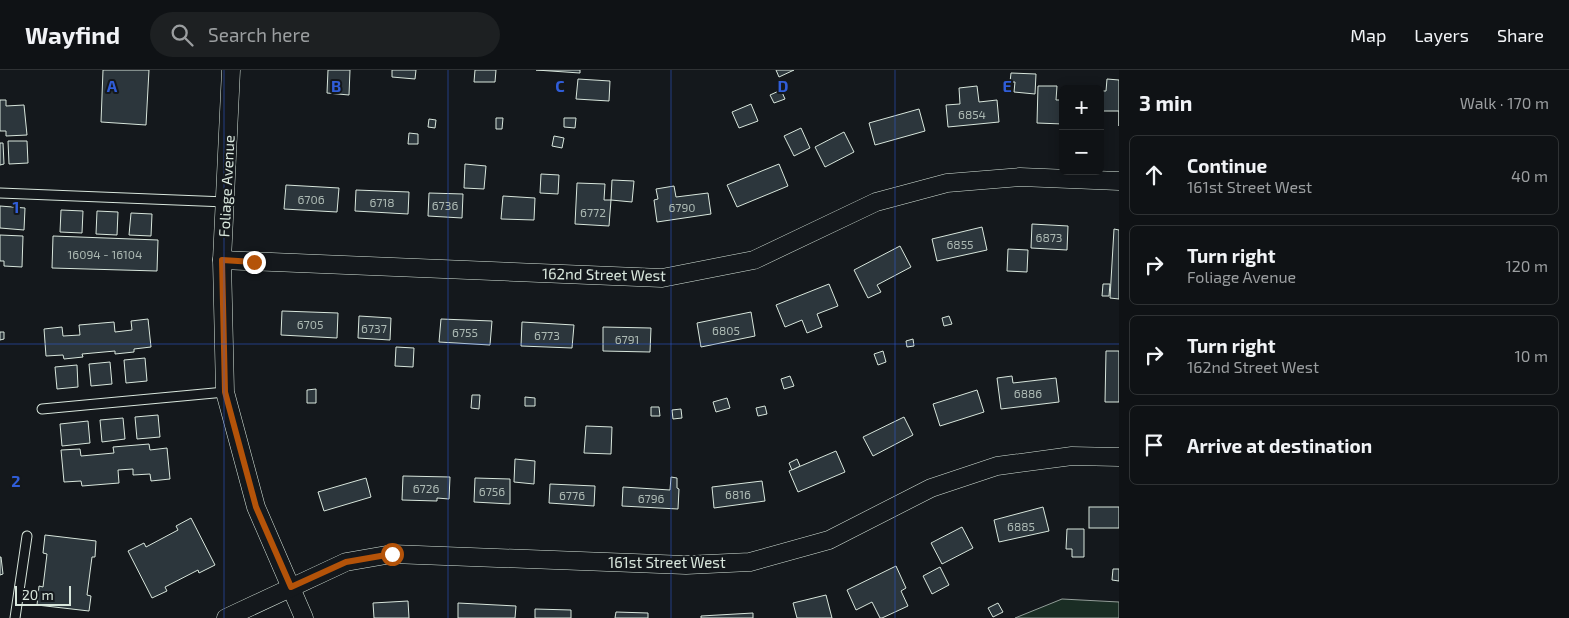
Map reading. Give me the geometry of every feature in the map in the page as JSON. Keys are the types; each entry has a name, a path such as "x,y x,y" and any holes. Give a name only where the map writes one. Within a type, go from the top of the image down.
{"street":[{"name":"Foliage Avenue","path":"231,70 222,260 225,392 256,507 304,618"},
{"name":"162nd Street West","path":"222,260 662,278 754,260 876,202 947,183 1020,176 1119,181"},
{"name":"161st Street West","path":"226,618 346,562 392,554 686,566 750,562 829,540 930,488 997,466 1072,456 1119,457"}],"lane":[{"path":"0,193 226,202"},
{"path":"42,409 225,392"},
{"path":"15,618 27,536"}],"green space":[{"path":"1062,599 1119,602 1119,618 1015,618"}],"building":[{"path":"103,70 149,70 146,125 101,122"},
{"path":"328,70 350,70 349,95 327,93"},
{"path":"392,70 416,70 415,79 392,77"},
{"path":"475,70 496,70 495,82 474,82"},
{"path":"536,70 580,70 580,73"},
{"path":"776,70 794,70 779,77"},
{"path":"1011,73 1036,74 1035,94 1014,92 1015,82 1010,82"},
{"path":"578,79 610,81 609,101 576,99"},
{"path":"1107,79 1119,80 1119,111 1104,111 1104,91 1106,91"},
{"path":"977,86 979,102 997,100 999,122 948,127 946,105 960,104 959,88"},
{"path":"1038,86 1057,86 1056,100 1059,100 1059,124 1037,123"},
{"path":"781,90 785,99 774,103 770,95"},
{"path":"0,100 6,100 6,106 24,105 27,135 6,136 6,131 0,131"},
{"path":"751,104 758,121 739,128 732,112"},
{"path":"919,109 925,131 875,145 869,123"},
{"path":"496,118 503,118 502,129 496,129"},
{"path":"564,118 576,118 575,128 564,127"},
{"path":"429,119 436,120 435,128 428,127"},
{"path":"801,128 810,148 794,156 784,136"},
{"path":"844,132 854,152 825,167 815,147"},
{"path":"409,133 418,134 418,144 408,144"},
{"path":"554,136 564,138 562,148 552,146"},
{"path":"8,141 27,141 28,163 9,164"},
{"path":"0,143 3,143 4,164 0,165"},
{"path":"465,164 486,166 484,189 464,188"},
{"path":"779,164 788,186 737,207 727,185"},
{"path":"541,174 559,175 558,194 540,193"},
{"path":"612,180 634,181 632,202 611,200"},
{"path":"577,183 605,184 604,200 611,200 609,226 575,224"},
{"path":"286,185 339,188 337,212 284,209"},
{"path":"674,186 676,197 708,193 711,214 657,222 654,200 658,199 656,189"},
{"path":"356,190 409,192 408,214 355,211"},
{"path":"429,193 463,194 462,218 428,216"},
{"path":"503,196 535,198 534,220 501,219"},
{"path":"0,206 25,208 24,230 0,228"},
{"path":"61,210 83,211 82,233 60,232"},
{"path":"97,211 118,212 117,235 96,234"},
{"path":"131,213 152,214 151,236 129,235"},
{"path":"1032,224 1068,226 1067,250 1031,248"},
{"path":"982,227 987,250 937,261 932,239"},
{"path":"1114,229 1119,230 1119,299 1110,298"},
{"path":"0,235 23,236 22,267 4,266 4,261 0,261"},
{"path":"53,236 158,240 157,271 52,268"},
{"path":"900,246 911,267 877,285 881,292 868,298 854,270"},
{"path":"1008,249 1028,250 1027,272 1007,271"},
{"path":"829,284 838,306 817,314 822,327 807,333 802,320 785,327 776,305"},
{"path":"1103,284 1110,284 1109,296 1102,296"},
{"path":"282,311 338,313 337,338 281,335"},
{"path":"751,312 755,336 701,347 697,323"},
{"path":"359,316 391,318 390,340 358,338"},
{"path":"949,316 952,324 944,326 942,318"},
{"path":"148,319 151,347 134,349 134,352 115,354 115,351 82,354 83,357 64,359 63,355 46,356 44,329 62,327 63,336 80,335 79,325 114,322 115,332 132,330 131,321"},
{"path":"441,319 492,321 490,345 439,342"},
{"path":"522,322 574,325 572,348 521,346"},
{"path":"603,327 651,328 650,352 603,351"},
{"path":"0,332 4,332 4,339 0,340"},
{"path":"913,339 914,346 907,347 906,341"},
{"path":"396,347 414,348 413,367 395,366"},
{"path":"883,351 886,362 878,365 874,354"},
{"path":"1106,351 1119,351 1119,402 1105,402"},
{"path":"145,358 147,381 126,383 124,360"},
{"path":"110,362 112,384 91,386 89,364"},
{"path":"77,365 78,387 57,389 55,367"},
{"path":"790,376 794,386 784,389 781,379"},
{"path":"1012,376 1013,383 1056,378 1059,402 1001,409 997,378"},
{"path":"316,389 316,403 307,403 307,390"},
{"path":"977,390 984,412 940,426 933,404"},
{"path":"472,395 480,395 479,409 471,408"},
{"path":"525,397 535,398 535,406 525,406"},
{"path":"727,398 730,408 716,412 713,402"},
{"path":"765,406 767,414 758,416 756,408"},
{"path":"651,407 659,407 660,416 651,416"},
{"path":"681,409 682,418 673,419 672,410"},
{"path":"158,415 160,437 137,439 135,417"},
{"path":"904,417 913,435 873,456 863,437"},
{"path":"123,418 125,439 102,442 100,420"},
{"path":"88,421 90,443 62,446 60,424"},
{"path":"586,426 612,427 611,454 584,453"},
{"path":"149,444 150,450 167,448 170,479 151,481 150,474 133,475 133,469 118,470 119,483 82,486 81,481 64,482 61,450 80,449 81,456 114,453 113,447"},
{"path":"836,451 845,472 798,492 789,471"},
{"path":"515,459 535,461 534,484 514,482"},
{"path":"797,459 800,466 792,470 789,463"},
{"path":"403,476 450,477 449,499 437,498 437,501 402,500"},
{"path":"671,477 677,478 677,488 679,489 678,509 622,506 623,487 670,490"},
{"path":"366,478 371,497 324,511 318,492"},
{"path":"475,478 510,479 510,504 474,502"},
{"path":"762,481 765,501 714,508 712,487"},
{"path":"550,484 595,486 594,506 549,503"},
{"path":"1043,507 1049,531 999,542 994,520"},
{"path":"1089,507 1119,507 1119,528 1089,528"},
{"path":"191,518 215,565 199,573 198,570 165,587 167,591 152,598 128,551 144,543 146,547 178,530 176,526"},
{"path":"962,527 973,548 942,564 931,543"},
{"path":"1067,529 1084,529 1084,557 1072,557 1072,549 1066,549"},
{"path":"45,535 96,541 95,557 92,557 87,595 91,596 89,611 37,605 39,586 43,587 47,554 43,553"},
{"path":"0,557 3,574 0,575"},
{"path":"896,566 906,588 901,591 908,606 882,618 880,618 872,602 856,610 847,590"},
{"path":"940,567 949,585 932,594 923,576"},
{"path":"1113,569 1119,569 1119,581 1112,580"},
{"path":"826,595 832,618 797,618 793,603"},
{"path":"408,601 409,618 374,618 373,603"},
{"path":"458,603 516,606 515,618 458,618"},
{"path":"998,603 1003,612 993,617 988,608"},
{"path":"535,609 571,610 571,618 535,618"},
{"path":"616,612 648,613 648,618 615,618"},
{"path":"753,613 753,618 701,618 701,616"}],"route":[{"path":"254,262 222,260 225,392 256,507 291,587 346,562 392,554"}]}
